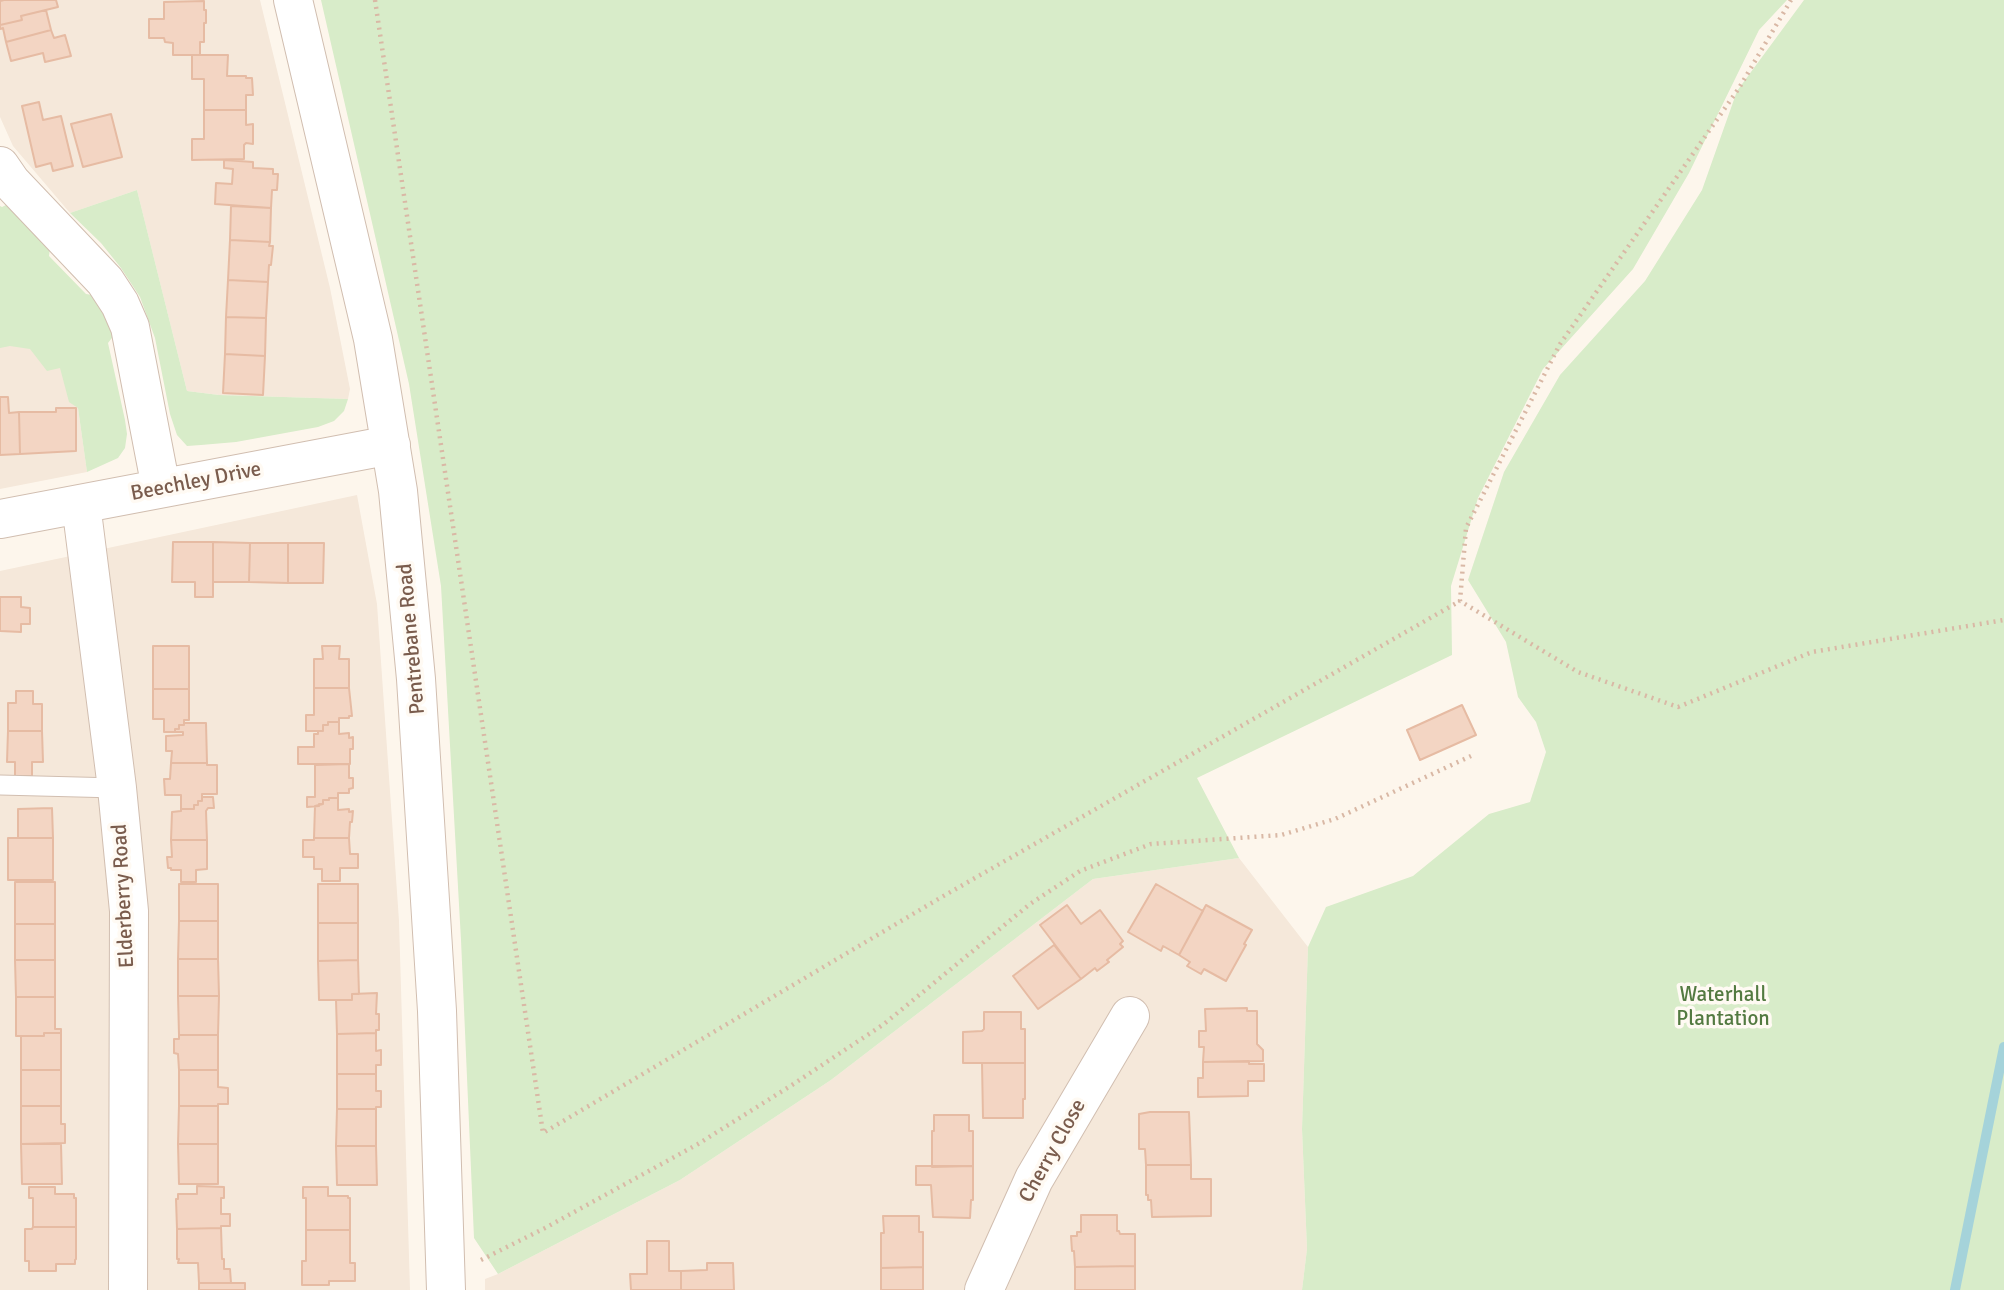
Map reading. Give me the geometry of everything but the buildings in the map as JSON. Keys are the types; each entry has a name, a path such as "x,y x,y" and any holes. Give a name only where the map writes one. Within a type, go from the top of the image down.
{"street":[{"name":"Pentrebane Road","path":"293,0 373,339 391,445 408,587 437,1011 446,1284"},
{"path":"0,166 11,182 105,281 120,304 130,327 161,488"},
{"name":"Beechley Drive","path":"0,519 391,445"},
{"name":"Elderberry Road","path":"81,504 117,788 129,911 128,1290"},
{"name":"Cherry Close","path":"984,1290 1034,1179 1130,1016"}],"lane":[{"path":"0,785 117,788"}],"path":[{"path":"375,0 543,1133 940,898 1460,601"},
{"path":"1460,601 1466,528 1560,344 1739,88 1791,0"},
{"path":"1460,601 1578,672 1678,707 1812,652 2004,620"},
{"path":"446,1284 698,1144 780,1092 884,1024 1030,904 1080,871 1151,845 1292,832 1335,819 1471,757"}],"shaded area":[{"path":"0,0 260,0 330,288 350,389 348,399 219,395 187,391 137,190 70,213 13,146 0,117"},
{"path":"67,329 87,472 0,489 0,340"},
{"path":"357,495 377,604 399,921 410,1290 0,1290 0,571"},
{"path":"1239,858 1308,947 1302,1129 1307,1249 1302,1290 485,1290 485,1279 680,1180 831,1080 1093,879"}],"green space":[{"path":"321,0 1787,0 1759,30 1689,173 1633,269 1543,369 1478,498 1451,586 1452,655 1197,778 1239,858 1093,879 831,1080 680,1180 498,1274 474,1238 441,586 409,384"},
{"name":"Waterhall Plantation","path":"1804,0 2004,0 2004,1290 1302,1290 1307,1249 1302,1129 1308,947 1326,907 1413,876 1489,814 1530,802 1546,752 1536,722 1518,697 1506,642 1468,580 1504,472 1560,375 1645,281 1702,190 1737,91"},
{"path":"137,190 187,391 219,395 348,399 344,411 334,421 318,427 236,442 187,446 177,435 170,414 155,338 140,297 101,243 70,213"},
{"path":"8,204 50,248 49,256 86,294 98,296 118,330 108,343 125,420 125,448 118,458 87,472 78,408 69,402 60,368 47,371 30,349 10,346 0,348 0,206"}],"waterway":[{"path":"1955,1290 2004,1047"}]}
